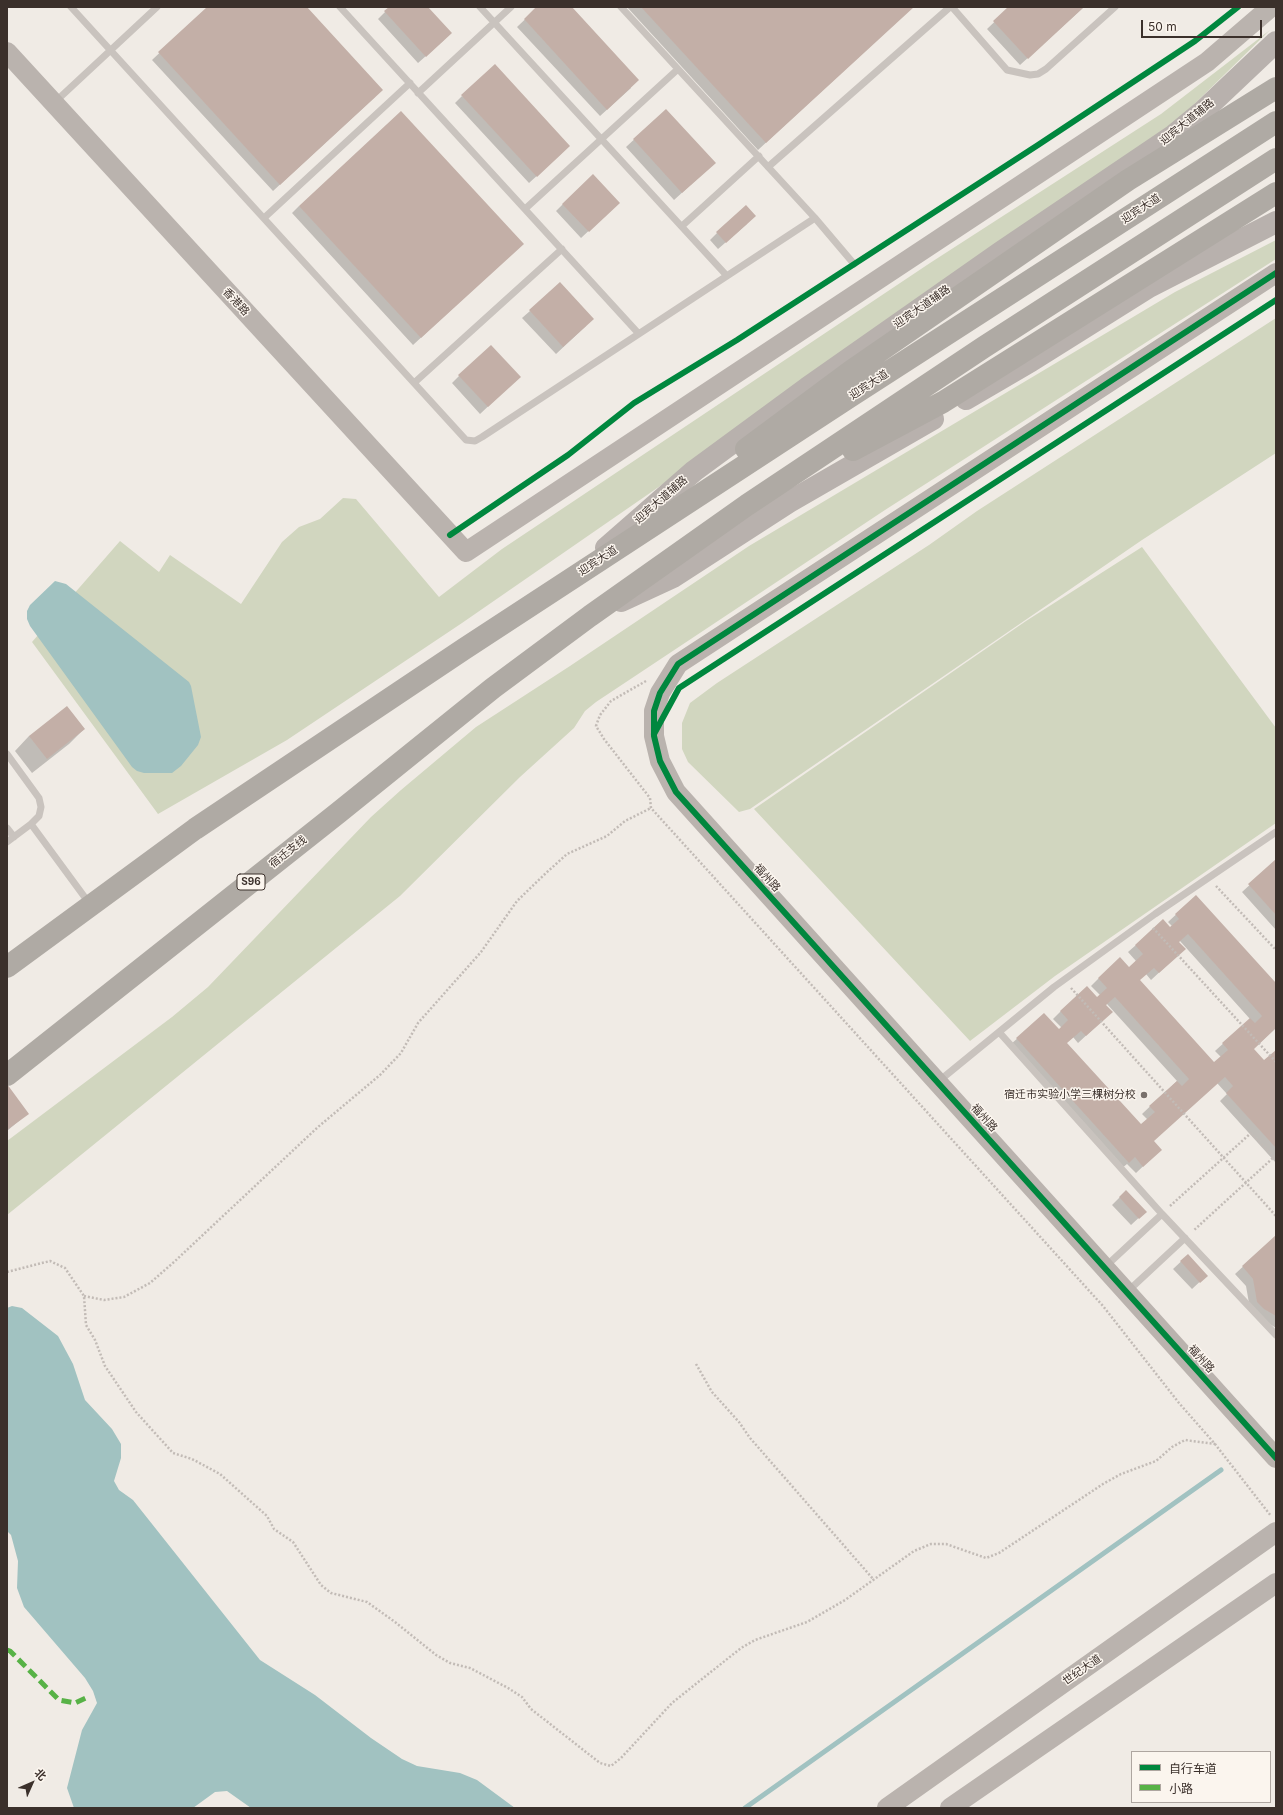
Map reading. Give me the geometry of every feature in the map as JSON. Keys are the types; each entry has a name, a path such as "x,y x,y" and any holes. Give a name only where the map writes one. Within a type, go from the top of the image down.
{"highway":[{"path":"571,578 857,366 1128,180 1276,88"},
{"name":"迎宾大道","path":"91,905 195,829 571,578 1276,122"},
{"path":"590,616 747,505 984,347 1276,159"},
{"path":"747,505 943,402 1276,193"},
{"name":"宿迁支线","path":"7,1074 338,813 493,688 590,616"},
{"path":"7,967 91,905"}],"main road":[{"name":"迎宾大道辅路","path":"571,578 694,472 794,397 1001,252 1174,135 1203,111 1276,42"},
{"path":"590,616 673,577 789,502 1031,361 1149,287 1276,222"}],"street":[{"path":"1249,16 1271,7"},
{"name":"香港路","path":"7,52 466,552 1207,62 1249,16"},
{"name":"福州路","path":"1276,273 678,664 660,694 654,711 654,736 660,761 676,792 1276,1458"},
{"name":"世纪大道","path":"887,1808 1274,1524"},
{"path":"950,1808 1276,1583"}],"lane":[{"path":"71,7 466,440 475,441 815,218"},
{"path":"54,104 157,7"},
{"path":"480,7 727,276"},
{"path":"418,93 511,7"},
{"path":"622,7 815,218 854,264"},
{"path":"768,167 951,7 1007,70 1030,76 1038,74 1046,69 1115,7"},
{"path":"344,8 418,93 639,334"},
{"path":"525,209 678,69"},
{"path":"264,218 410,83"},
{"path":"682,226 759,156"},
{"path":"414,383 562,249"},
{"path":"7,754 39,798 41,807 39,816 32,824 7,842"},
{"path":"32,824 91,905"},
{"path":"7,828 14,837"},
{"path":"938,1082 1064,980 1146,920 1276,832"},
{"path":"999,1032 1162,1214 1276,1335"},
{"path":"1105,1267 1162,1214"},
{"path":"1127,1292 1185,1238"}],"path":[{"path":"651,678 611,701 600,715 596,726 604,739 650,798 651,808 1103,1306 1179,1403 1216,1444 1274,1524"},
{"path":"84,1296 104,1300 124,1297 150,1283 318,1127 380,1075 401,1053 418,1023 481,952 517,900 567,854 606,836 625,821 651,808"},
{"path":"1208,878 1276,950"},
{"path":"1146,920 1276,1062"},
{"path":"1064,980 1276,1216"},
{"path":"1162,1214 1251,1133 1274,1158 1185,1238"},
{"path":"7,1272 50,1261 65,1268 84,1296 86,1325 96,1340 105,1366 136,1412 173,1453 192,1459 220,1474 267,1516 274,1529 293,1542 321,1585 331,1593 367,1602 436,1655 450,1663 470,1668 522,1696 531,1709 600,1763 611,1766 621,1758 672,1703 741,1648 755,1640 807,1622 845,1600 914,1552 931,1544 946,1544 986,1558 999,1553 1103,1484 1122,1474 1156,1461 1172,1447 1185,1440 1216,1444"},
{"path":"696,1364 712,1392 739,1422 750,1438 874,1580"}],"green space":[{"path":"1270,30 1174,124 676,475 462,623 287,740 158,814 32,642 120,541 159,572 170,555 241,604 282,542 299,527 320,519 343,498 356,499 439,597 502,549 930,263 1161,114"},
{"path":"1276,240 1276,259 885,510 596,702 585,711 574,728 520,777 400,896 7,1215 7,1141 172,1017 208,987 371,817 476,727 749,546 1175,292"},
{"path":"1276,318 1276,453 1142,540 750,809 739,812 688,762 682,749 682,723 690,703 717,683 929,545 977,511"},
{"path":"1142,547 1276,728 1276,823 1055,976 970,1041 754,809 1026,621"}],"water":[{"path":"55,581 66,584 189,682 201,737 198,745 181,766 172,773 144,773 137,771 132,767 30,626 27,619 27,611 30,605"},
{"path":"12,1306 22,1308 58,1336 73,1364 85,1400 112,1429 121,1444 121,1458 114,1481 119,1490 133,1500 260,1660 315,1695 371,1738 402,1759 417,1766 460,1773 477,1780 515,1808 251,1808 227,1791 215,1792 193,1808 74,1808 67,1788 82,1730 97,1703 93,1691 85,1678 24,1607 17,1588 18,1561 11,1535 7,1531 7,1308"}],"building":[{"path":"207,7 307,7 383,90 280,185 158,52"},
{"path":"389,7 428,7 452,33 426,57 384,11"},
{"path":"536,7 572,7 639,80 607,110 524,19"},
{"path":"641,7 914,7 766,143"},
{"path":"1008,7 1084,7 1028,59 993,21"},
{"path":"495,64 570,146 537,177 461,95"},
{"path":"666,109 716,163 682,193 633,139"},
{"path":"401,111 524,244 421,338 299,206"},
{"path":"593,174 620,203 589,232 562,204"},
{"path":"746,205 756,216 726,243 716,232"},
{"path":"560,282 594,319 563,347 529,310"},
{"path":"491,345 521,377 488,407 458,375"},
{"path":"67,706 85,729 47,759 29,736"},
{"path":"1276,859 1276,915 1248,884"},
{"path":"1196,895 1276,983 1276,1028 1254,1049 1264,1060 1276,1050 1276,1148 1226,1093 1233,1086 1225,1077 1154,1141 1162,1150 1143,1167 1135,1157 1129,1163 1016,1038 1044,1013 1059,1029 1068,1020 1060,1011 1087,986 1097,997 1107,988 1098,978 1120,957 1129,967 1143,954 1135,945 1163,919 1170,927 1179,919 1175,914","holes":["1188,934 1262,1016 1255,1023 1250,1018 1222,1043 1228,1050 1214,1062 1140,980 1154,968 1159,973 1186,949 1179,942","1115,997 1189,1079 1182,1086 1177,1081 1149,1106 1155,1112 1141,1124 1067,1043 1081,1031 1086,1036 1113,1012 1106,1005"]},
{"path":"7,1084 29,1114 7,1130"},
{"path":"1126,1190 1147,1212 1139,1219 1119,1197"},
{"path":"1276,1235 1276,1316 1264,1309 1257,1302 1253,1279 1242,1266"},
{"path":"1188,1254 1208,1276 1200,1283 1180,1261"}],"waterway":[{"path":"745,1808 1221,1470"}],"marked path":[{"path":"7,1650 10,1651 59,1700 75,1703 86,1698"}],"cycle path":[{"path":"450,535 568,455 634,403 737,340 1038,145 1195,41 1238,7"},
{"path":"1276,273 678,664 660,693 654,711 654,736 660,761 676,792 1276,1458"},
{"path":"654,734 679,688 1276,300"}],"place":[{"name":"宿迁市实验小学三棵树分校","path":"1144,1095"}]}
